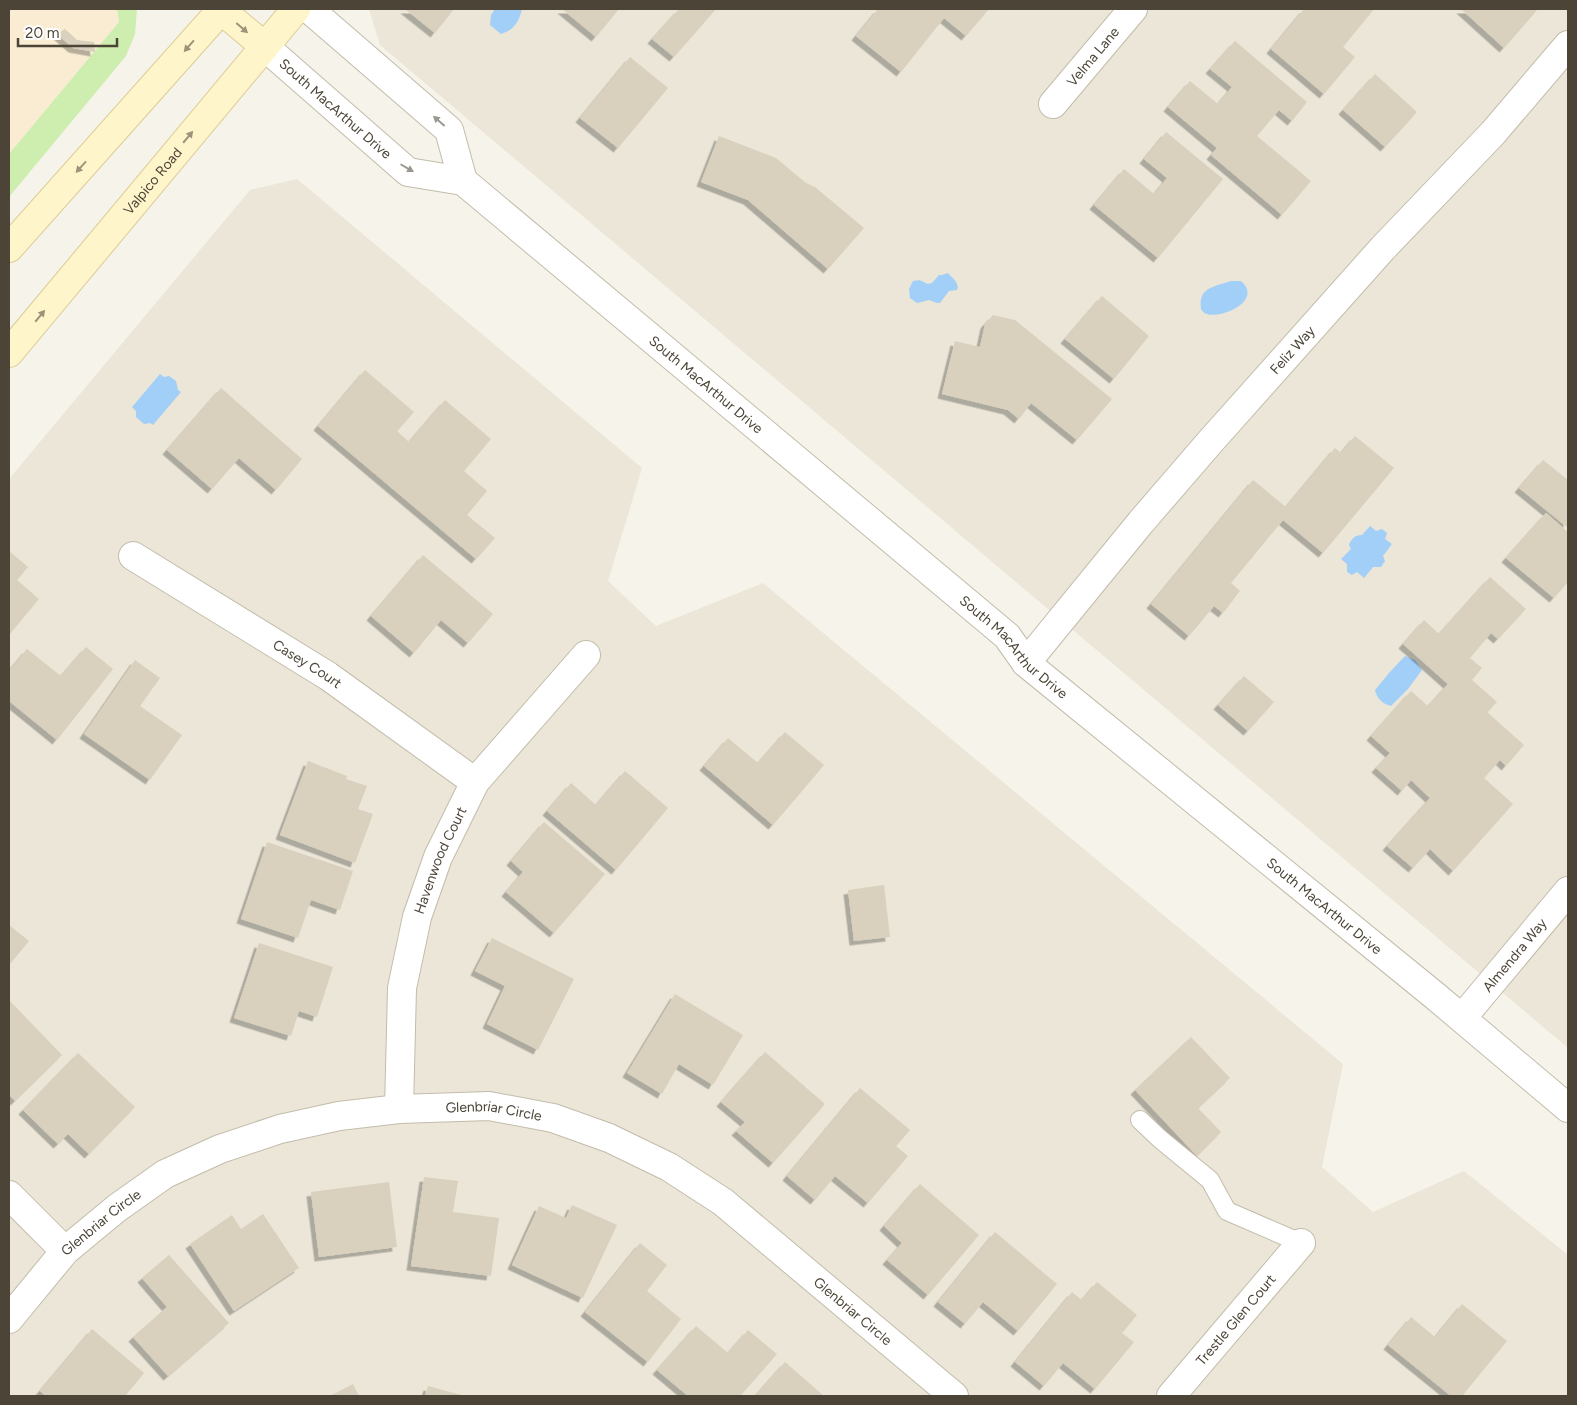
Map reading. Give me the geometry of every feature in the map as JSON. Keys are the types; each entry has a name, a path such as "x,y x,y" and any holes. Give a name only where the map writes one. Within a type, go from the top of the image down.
{"main road":[{"name":"South MacArthur Drive","path":"221,9 264,46"},
{"path":"9,248 221,9"},
{"name":"Valpico Road","path":"9,353 296,9"}],"street":[{"path":"309,9 449,130 463,181"},
{"name":"Velma Lane","path":"1053,104 1133,9"},
{"name":"Feliz Way","path":"1026,663 1141,522 1210,442 1383,248 1493,133 1568,45"},
{"name":"South MacArthur Drive","path":"264,46 408,172 463,181 1007,636 1026,663 1462,1018 1568,1108"},
{"name":"Casey Court","path":"132,556 328,676 475,782"},
{"name":"Havenwood Court","path":"399,1109 402,988 417,917 438,857 475,782 586,655"},
{"name":"Almendra Way","path":"1462,1018 1568,890"},
{"name":"Glenbriar Circle","path":"9,1319 65,1251 117,1208 165,1174 220,1149 280,1129 339,1116 399,1109 489,1106 553,1118 609,1138 669,1168 723,1202 954,1396"},
{"path":"9,1194 65,1251"},
{"name":"Trestle Glen Court","path":"1171,1396 1301,1243"}],"lane":[{"path":"1140,1120 1210,1180 1227,1211 1301,1243"}],"shaded area":[{"path":"9,9 117,9 119,22 9,154"},
{"path":"369,9 1568,9 1568,1048 380,45"},
{"path":"297,179 642,468 608,581 656,626 763,583 1343,1064 1322,1167 1373,1212 1464,1171 1568,1255 1568,1396 9,1396 9,479 250,190"}],"green space":[{"path":"117,9 137,9 135,34 126,56 9,197 9,154 119,22"}],"water":[{"path":"495,9 522,9 515,25 501,34 490,25 491,15"},
{"path":"948,273 957,283 958,287 957,290 949,291 940,303 929,300 917,303 910,298 909,289 913,281 919,280 928,284 932,283 939,275"},
{"path":"1231,281 1241,281 1247,288 1244,302 1238,307 1221,314 1206,314 1201,309 1202,296 1205,292 1208,289"},
{"path":"160,374 164,377 169,376 176,381 178,390 181,392 153,425 150,423 144,424 136,417 136,411 132,407"},
{"path":"1370,526 1376,531 1382,529 1387,533 1385,539 1392,544 1383,556 1385,561 1381,567 1373,567 1364,578 1357,572 1352,575 1347,572 1347,564 1341,559 1351,549 1349,545 1352,539 1362,535"},
{"path":"1405,656 1415,660 1422,670 1408,689 1391,706 1379,698 1375,690"}],"building":[{"path":"405,9 454,9 435,33"},
{"path":"562,9 619,9 596,37"},
{"path":"679,9 716,9 674,57 652,39"},
{"path":"878,9 989,9 966,36 944,18 901,72 856,36"},
{"path":"1304,9 1374,9 1343,47 1355,57 1324,94 1271,49"},
{"path":"1461,9 1538,9 1504,48"},
{"path":"65,29 77,40 94,42 95,52 73,48 57,34"},
{"path":"1235,41 1307,102 1292,121 1279,110 1257,136 1311,181 1282,215 1211,155 1217,148 1168,107 1190,81 1218,104 1232,87 1210,69"},
{"path":"630,57 668,88 618,148 580,118"},
{"path":"1375,74 1417,112 1385,147 1343,110"},
{"path":"1166,132 1223,179 1158,258 1094,205 1124,169 1154,194 1167,178 1144,159"},
{"path":"719,136 776,158 806,183 815,187 864,228 828,269 748,200 701,182"},
{"path":"1102,296 1149,336 1114,379 1065,339"},
{"path":"993,315 1015,320 1112,399 1077,440 1031,403 1019,419 1008,410 942,394 955,341 980,347 985,324"},
{"path":"365,370 414,412 397,431 409,442 445,400 491,439 464,471 487,491 467,515 495,538 476,559 318,426"},
{"path":"221,388 302,459 276,490 239,458 212,489 167,450"},
{"path":"1355,436 1394,468 1323,553 1283,520 1231,583 1240,591 1223,613 1214,606 1189,636 1151,604 1253,480 1286,507 1335,448 1341,453"},
{"path":"1543,460 1568,480 1568,528 1519,488"},
{"path":"1546,513 1568,532 1568,582 1554,598 1506,558"},
{"path":"9,551 28,567 17,580 39,599 9,635"},
{"path":"423,555 493,614 468,643 441,620 414,653 371,616"},
{"path":"1490,577 1526,609 1498,639 1491,633 1470,658 1482,668 1472,680 1497,702 1487,712 1524,745 1506,766 1500,760 1484,778 1513,804 1453,871 1430,849 1413,868 1387,846 1430,798 1411,780 1402,791 1376,768 1390,753 1371,736 1411,691 1428,706 1448,684 1403,644 1424,620 1439,634"},
{"path":"86,647 113,669 57,740 9,701 9,671 27,649 61,676"},
{"path":"135,660 160,678 140,706 182,735 150,780 84,734"},
{"path":"1244,676 1274,702 1248,731 1218,705"},
{"path":"785,732 824,765 773,825 704,766 728,738 758,763"},
{"path":"308,761 347,776 346,779 367,786 358,809 373,814 355,863 280,835"},
{"path":"625,771 668,808 616,870 547,811 571,783 596,805"},
{"path":"544,822 605,874 554,933 506,892 523,872 511,861"},
{"path":"267,842 353,871 340,910 311,900 298,938 241,919"},
{"path":"884,885 890,937 854,941 848,890"},
{"path":"9,925 29,941 9,965"},
{"path":"492,938 574,979 538,1050 487,1024 505,986 475,971"},
{"path":"259,943 333,967 317,1017 299,1011 291,1036 234,1018"},
{"path":"675,994 743,1035 713,1085 679,1064 662,1094 627,1073"},
{"path":"9,1000 62,1055 15,1101 9,1095"},
{"path":"1191,1037 1230,1078 1198,1108 1221,1132 1197,1156 1135,1090"},
{"path":"765,1052 825,1104 773,1163 736,1131 745,1122 721,1102"},
{"path":"78,1053 135,1107 89,1154 68,1134 58,1144 23,1110"},
{"path":"860,1088 910,1130 896,1146 908,1156 868,1203 835,1176 815,1200 787,1176"},
{"path":"424,1177 458,1181 453,1212 499,1218 491,1276 411,1266"},
{"path":"389,1182 397,1247 319,1257 311,1192"},
{"path":"920,1184 979,1235 928,1295 887,1260 902,1243 884,1226"},
{"path":"572,1205 617,1225 583,1298 512,1265 539,1206 566,1218"},
{"path":"263,1214 299,1268 234,1311 190,1244 232,1215 241,1229"},
{"path":"995,1232 1057,1284 1018,1331 983,1302 965,1324 938,1302"},
{"path":"640,1243 667,1265 647,1291 681,1319 648,1362 585,1312"},
{"path":"169,1255 229,1323 168,1376 133,1337 167,1307 142,1278"},
{"path":"1097,1282 1137,1315 1122,1333 1134,1342 1095,1389 1063,1363 1044,1386 1015,1362 1072,1292 1082,1300"},
{"path":"1462,1304 1507,1341 1462,1396 1451,1396 1388,1345 1411,1317 1435,1337"},
{"path":"696,1326 728,1353 748,1330 777,1354 740,1396 688,1396 657,1370"},
{"path":"92,1329 144,1373 125,1396 46,1396 40,1391"},
{"path":"785,1362 824,1396 755,1396"},
{"path":"353,1384 359,1396 330,1396"},
{"path":"428,1386 465,1396 425,1396"}]}
